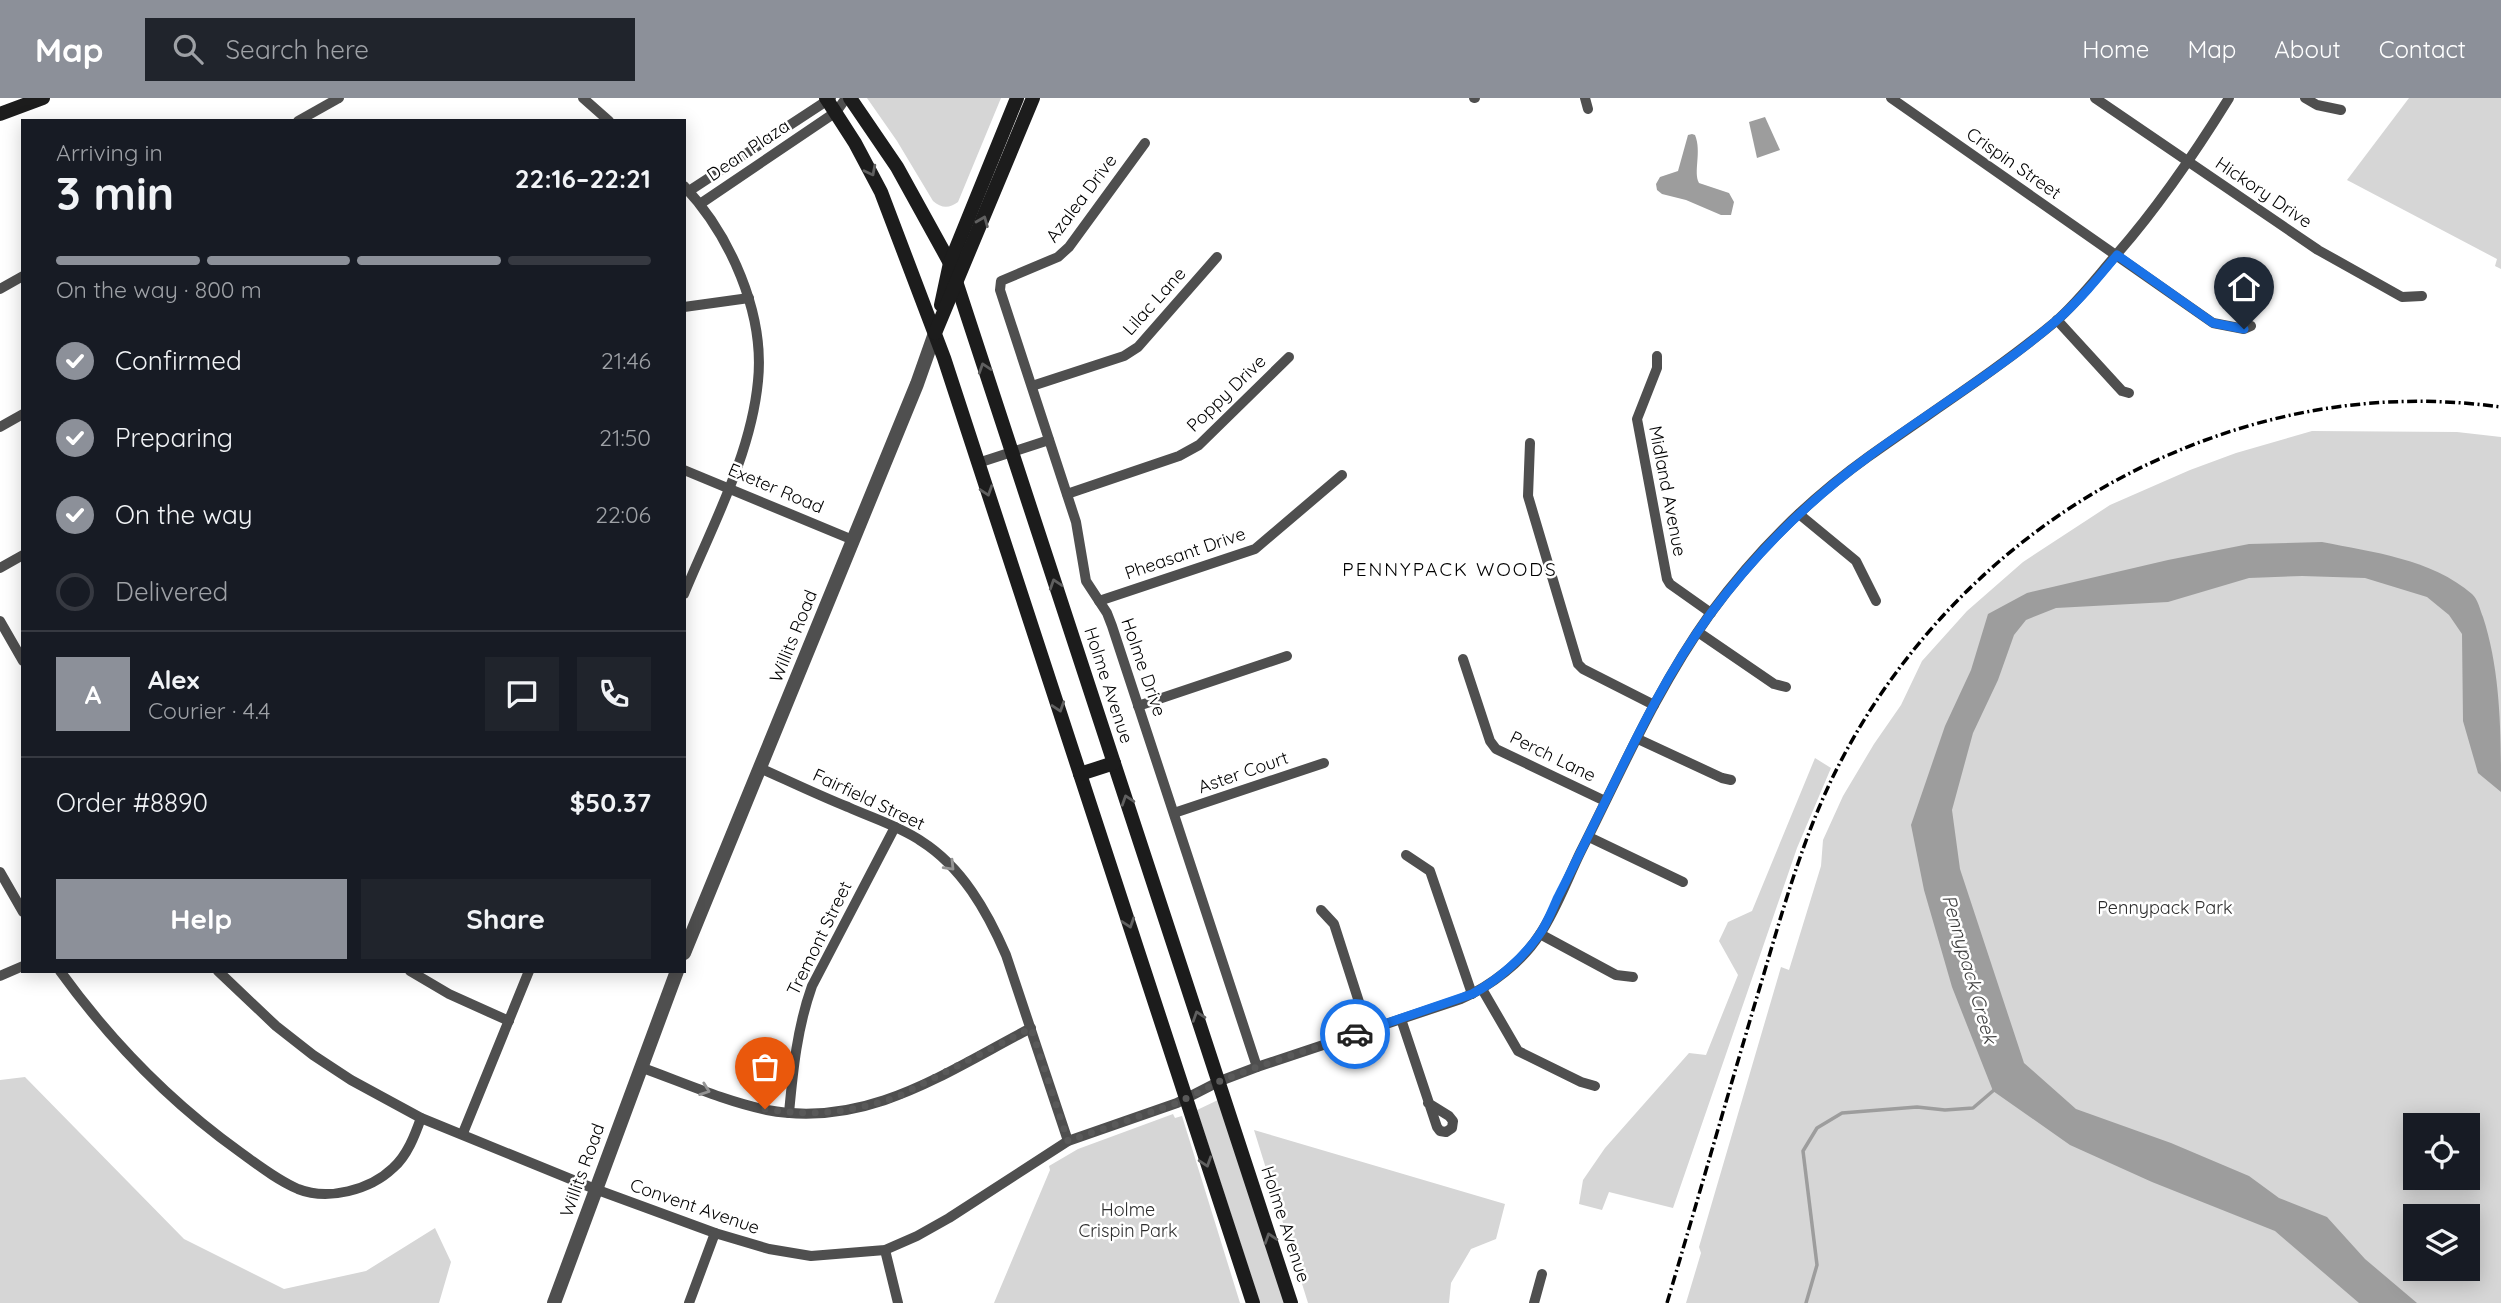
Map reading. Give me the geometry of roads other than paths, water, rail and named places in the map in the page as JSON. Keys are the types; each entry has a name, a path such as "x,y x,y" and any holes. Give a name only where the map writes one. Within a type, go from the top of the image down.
{"main road":[{"path":"0,114 43,98"},
{"path":"828,98 881,192 935,333 1253,1303"},
{"name":"Holme Avenue","path":"848,98 897,167 950,263 1291,1303"},
{"name":"Willits Road","path":"935,333 950,263 1017,98"},
{"name":"Willits Road","path":"935,333 1033,98"},
{"path":"1080,774 1114,763"}],"street":[{"path":"302,119 339,98"},
{"path":"583,98 607,119"},
{"name":"Dean Plaza","path":"687,189 828,98"},
{"name":"Dean Plaza","path":"699,204 836,112 848,98"},
{"name":"Crispin Street","path":"1891,98 2213,323 2244,329 2251,326"},
{"name":"Hickory Drive","path":"2095,98 2318,250 2402,297 2422,296"},
{"name":"Convent Avenue","path":"220,973 266,1017 313,1055 351,1080 421,1118 595,1189 716,1233 790,1254 837,1255 885,1250 918,1237 1068,1141 1177,1103 1220,1081 1257,1067 1477,992 1506,971 1540,934 1654,705 1678,662 1711,613 1768,545 1799,514 1867,458 1994,370 2057,320 2088,289 2151,214 2189,162 2229,98"},
{"path":"2305,98 2317,105 2340,110"},
{"name":"Azalea Drive","path":"1001,281 1059,257 1145,143"},
{"path":"686,589 739,461 759,380 757,340 749,298 721,233 687,189"},
{"name":"Lilac Lane","path":"1032,386 1124,356 1138,347 1217,257"},
{"path":"0,289 21,277"},
{"name":"Holme Drive","path":"1001,281 1000,290 1076,522 1086,581 1112,626 1257,1067"},
{"path":"686,307 749,298"},
{"path":"2057,320 2122,391 2129,393"},
{"name":"Willits Road","path":"686,948 925,364 935,333"},
{"name":"Midland Avenue","path":"1657,356 1657,369 1637,419 1667,579 1670,584 1711,613"},
{"name":"Poppy Drive","path":"1067,494 1179,456 1199,445 1289,357"},
{"path":"0,427 21,415"},
{"path":"978,463 1049,440"},
{"path":"1530,443 1528,496 1578,664 1654,705"},
{"name":"Exeter Road","path":"686,471 853,540"},
{"name":"Pheasant Drive","path":"1099,601 1255,549 1342,475"},
{"path":"1799,514 1856,561 1876,601"},
{"path":"0,568 21,556"},
{"path":"0,621 21,658"},
{"path":"1698,632 1774,684 1786,687"},
{"path":"1138,706 1287,656"},
{"name":"Perch Lane","path":"1463,659 1494,746 1605,801"},
{"path":"1638,739 1722,778 1731,779"},
{"name":"Aster Court","path":"1174,813 1324,763"},
{"name":"Fairfield Street","path":"760,768 921,841 941,857 975,895 994,927 1006,955 1068,1141"},
{"name":"Tremont Street","path":"789,1113 797,1040 812,986 895,827"},
{"path":"1589,837 1683,882"},
{"path":"1406,855 1430,871 1477,992 1518,1051 1581,1082 1595,1086"},
{"path":"0,872 21,909"},
{"path":"1321,909 1334,924 1368,1030"},
{"path":"1540,934 1616,975 1633,977"},
{"path":"0,976 21,967"},
{"path":"62,973 121,1047 169,1095 214,1133 274,1176 300,1190 327,1194 352,1190 375,1182 394,1167 414,1138 421,1118"},
{"path":"413,973 449,994 509,1021"},
{"path":"463,1133 528,973"},
{"name":"Willits Road","path":"554,1303 676,973"},
{"path":"1401,1019 1428,1103"},
{"path":"640,1067 744,1104 789,1113 842,1112 897,1097 1031,1028"},
{"path":"689,1303 716,1233"},
{"path":"885,1250 898,1303"},
{"path":"1534,1303 1542,1274"}],"water":[{"path":"1765,117 1780,150 1757,158 1749,122"},
{"path":"1692,134 1697,141 1699,183 1729,193 1734,202 1731,215 1721,215 1657,190 1656,184 1660,177 1678,171 1688,135"},
{"name":"Pennypack Creek","path":"2322,542 2420,565 2456,582 2474,596 2489,638 2497,681 2501,792 2478,773 2463,721 2462,634 2449,615 2427,597 2365,578 2302,576 2249,578 2168,602 2056,608 2026,620 2014,635 1998,680 1973,733 1952,810 1960,869 2024,1063 2076,1109 2171,1143 2249,1176 2279,1198 2327,1217 2365,1259 2417,1303 2359,1303 2275,1231 2152,1182 2070,1145 1993,1091 1952,987 1924,890 1911,825 1945,726 1971,670 1988,614 2027,593 2168,560 2249,544"}],"waterway":[{"path":"1806,1303 1817,1265 1803,1151 1817,1128 1842,1113 1917,1107 1945,1110 1973,1108 1994,1090"}],"railway":[{"path":"1667,1303 1780,919 1807,838 1829,785 1857,732 1890,681 1927,634 1968,590 2013,550 2061,514 2112,483 2206,440 2288,416 2372,403 2415,401 2501,407"}],"district":[{"name":"PENNYPACK WOODS","path":"1450,569"}],"park label":[{"name":"Pennypack Park","path":"2165,907"},
{"name":"Holme Crispin Park","path":"1128,1219"}]}
